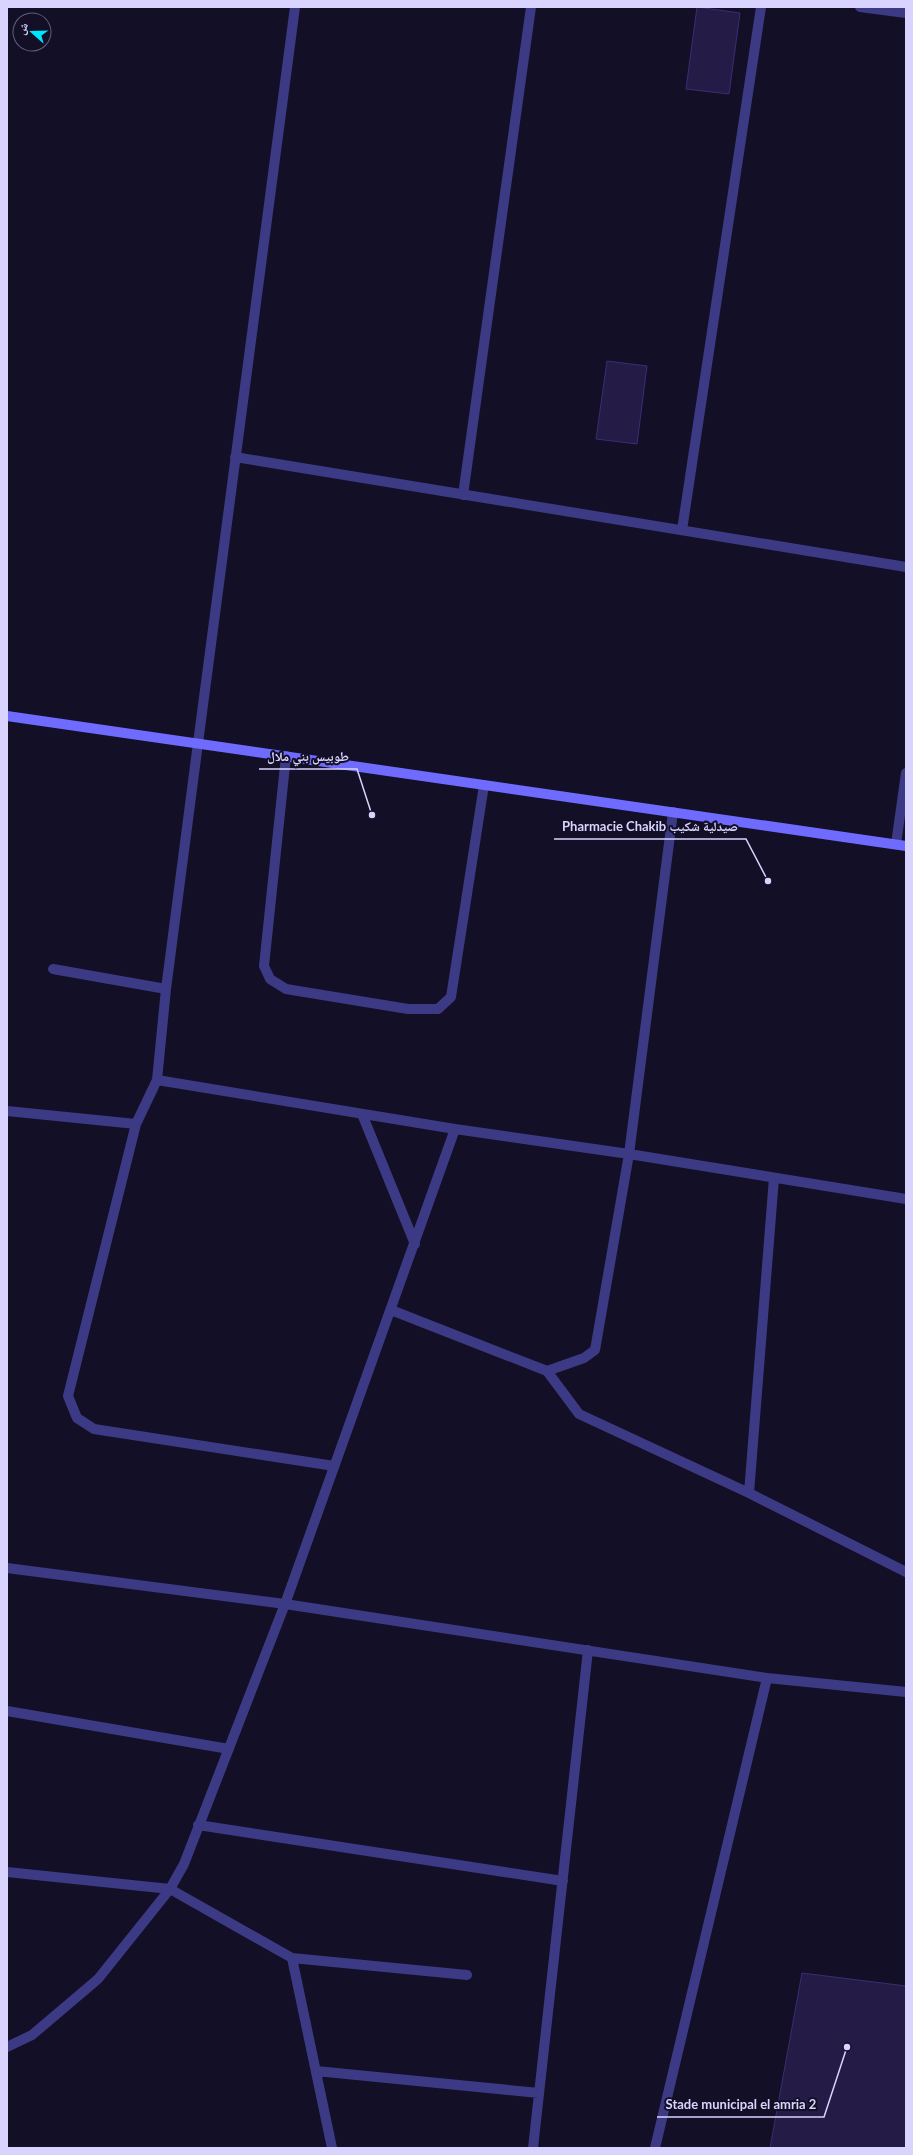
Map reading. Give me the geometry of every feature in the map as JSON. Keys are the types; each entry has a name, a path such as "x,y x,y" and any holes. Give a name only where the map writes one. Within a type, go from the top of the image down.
{"main road":[{"path":"7,716 901,845"}],"street":[{"path":"295,7 166,990 157,1080 136,1124 68,1396 77,1418 94,1429 334,1466"},
{"path":"463,495 531,7"},
{"path":"682,530 761,7"},
{"path":"860,7 906,13"},
{"path":"236,457 906,567"},
{"path":"286,756 264,966 270,980 286,989 408,1009 438,1009 451,997 484,785"},
{"path":"901,845 906,773"},
{"path":"547,1371 584,1358 595,1350 629,1154 673,812"},
{"path":"53,969 166,990"},
{"path":"157,1080 455,1129 629,1154 906,1200"},
{"path":"7,1111 136,1124"},
{"path":"362,1114 414,1244"},
{"path":"7,2047 32,2035 98,1979 170,1888 184,1864 285,1604 455,1129"},
{"path":"749,1493 774,1178"},
{"path":"391,1310 547,1371 579,1414 749,1493 906,1572"},
{"path":"7,1568 285,1604 767,1678 906,1692"},
{"path":"533,2148 588,1650"},
{"path":"655,2148 767,1678"},
{"path":"7,1711 229,1749"},
{"path":"198,1825 563,1881"},
{"path":"7,1872 170,1888 292,1958 467,1975"},
{"path":"292,1958 332,2148"},
{"path":"316,2071 539,2093"}],"building":[{"path":"697,7 740,13 729,94 686,89"},
{"path":"607,361 647,366 637,444 596,439"},
{"path":"802,1973 906,1986 906,2148 770,2148"}],"place":[{"name":"طوبيس بني ملال","path":"372,815"},
{"name":"Pharmacie Chakib صيدلية شكيب","path":"768,881"},
{"name":"Stade municipal el amria 2","path":"847,2047"}]}
